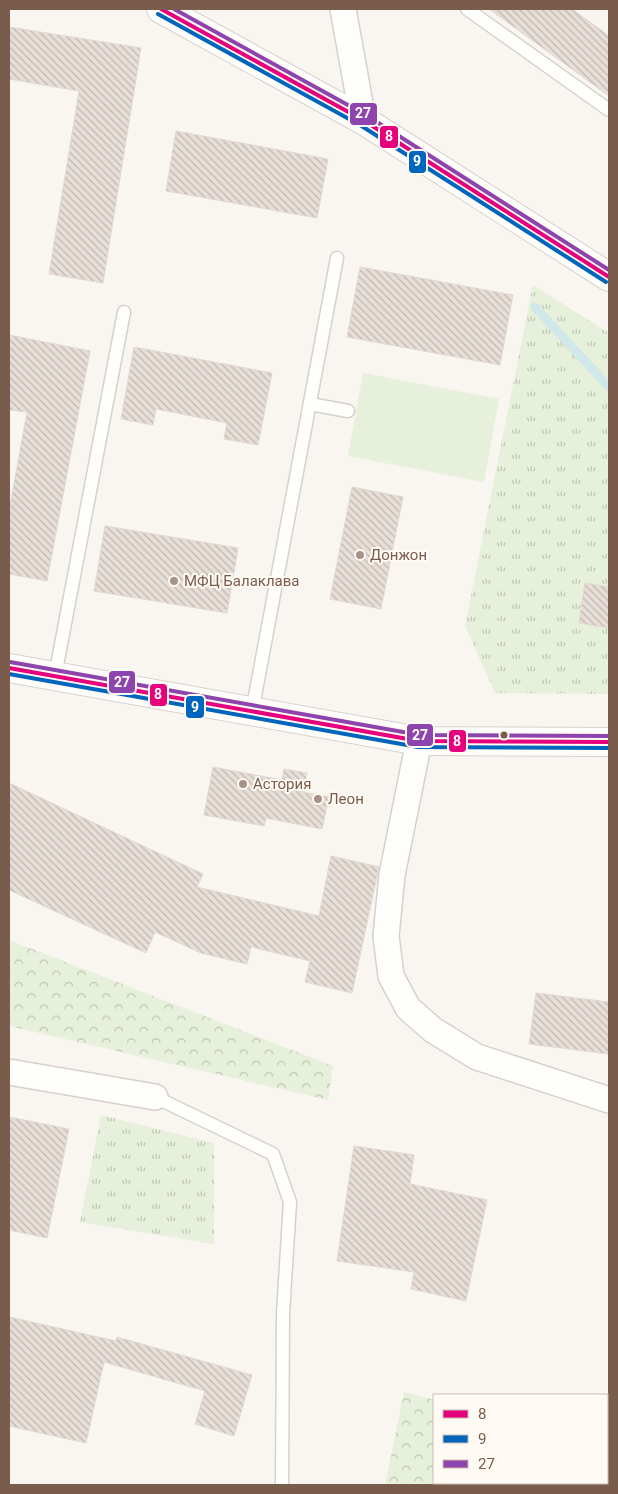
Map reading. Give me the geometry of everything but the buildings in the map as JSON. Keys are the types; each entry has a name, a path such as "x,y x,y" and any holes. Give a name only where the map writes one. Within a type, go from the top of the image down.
{"main road":[{"path":"161,9 363,120 609,277"},
{"path":"9,668 419,741 609,742"}],"street":[{"path":"343,9 363,120"},
{"path":"419,741 392,875 386,936 391,976 408,1008 433,1030 477,1057 609,1100"},
{"path":"9,1072 155,1096"}],"lane":[{"path":"467,9 609,110"},
{"path":"252,712 337,258"},
{"path":"55,676 124,312"},
{"path":"310,404 348,411"},
{"path":"155,1096 273,1154 290,1202 283,1313 282,1485"}],"green space":[{"path":"533,285 609,333 609,694 495,693 465,626"},
{"path":"363,373 499,399 484,482 348,456"},
{"path":"9,940 333,1066 328,1100 9,1026"},
{"path":"101,1115 214,1143 214,1244 80,1222"},
{"path":"404,1392 433,1400 433,1484 608,1484 609,1459 609,1485 385,1485"}],"waterway":[{"path":"535,307 609,387"}],"transit line":[{"name":"8","path":"161,9 363,120 609,277"},
{"name":"27","path":"174,9 366,115 609,270"},
{"name":"9","path":"158,14 360,125 606,282"},
{"name":"27","path":"10,662 420,735 609,736"},
{"name":"8","path":"9,668 419,741 609,742"},
{"name":"9","path":"9,674 418,747 609,748"}],"place":[{"name":"Донжон","path":"360,555"},
{"name":"МФЦ Балаклава","path":"174,581"},
{"name":"Астория","path":"243,784"},
{"name":"Леон","path":"318,799"}]}
